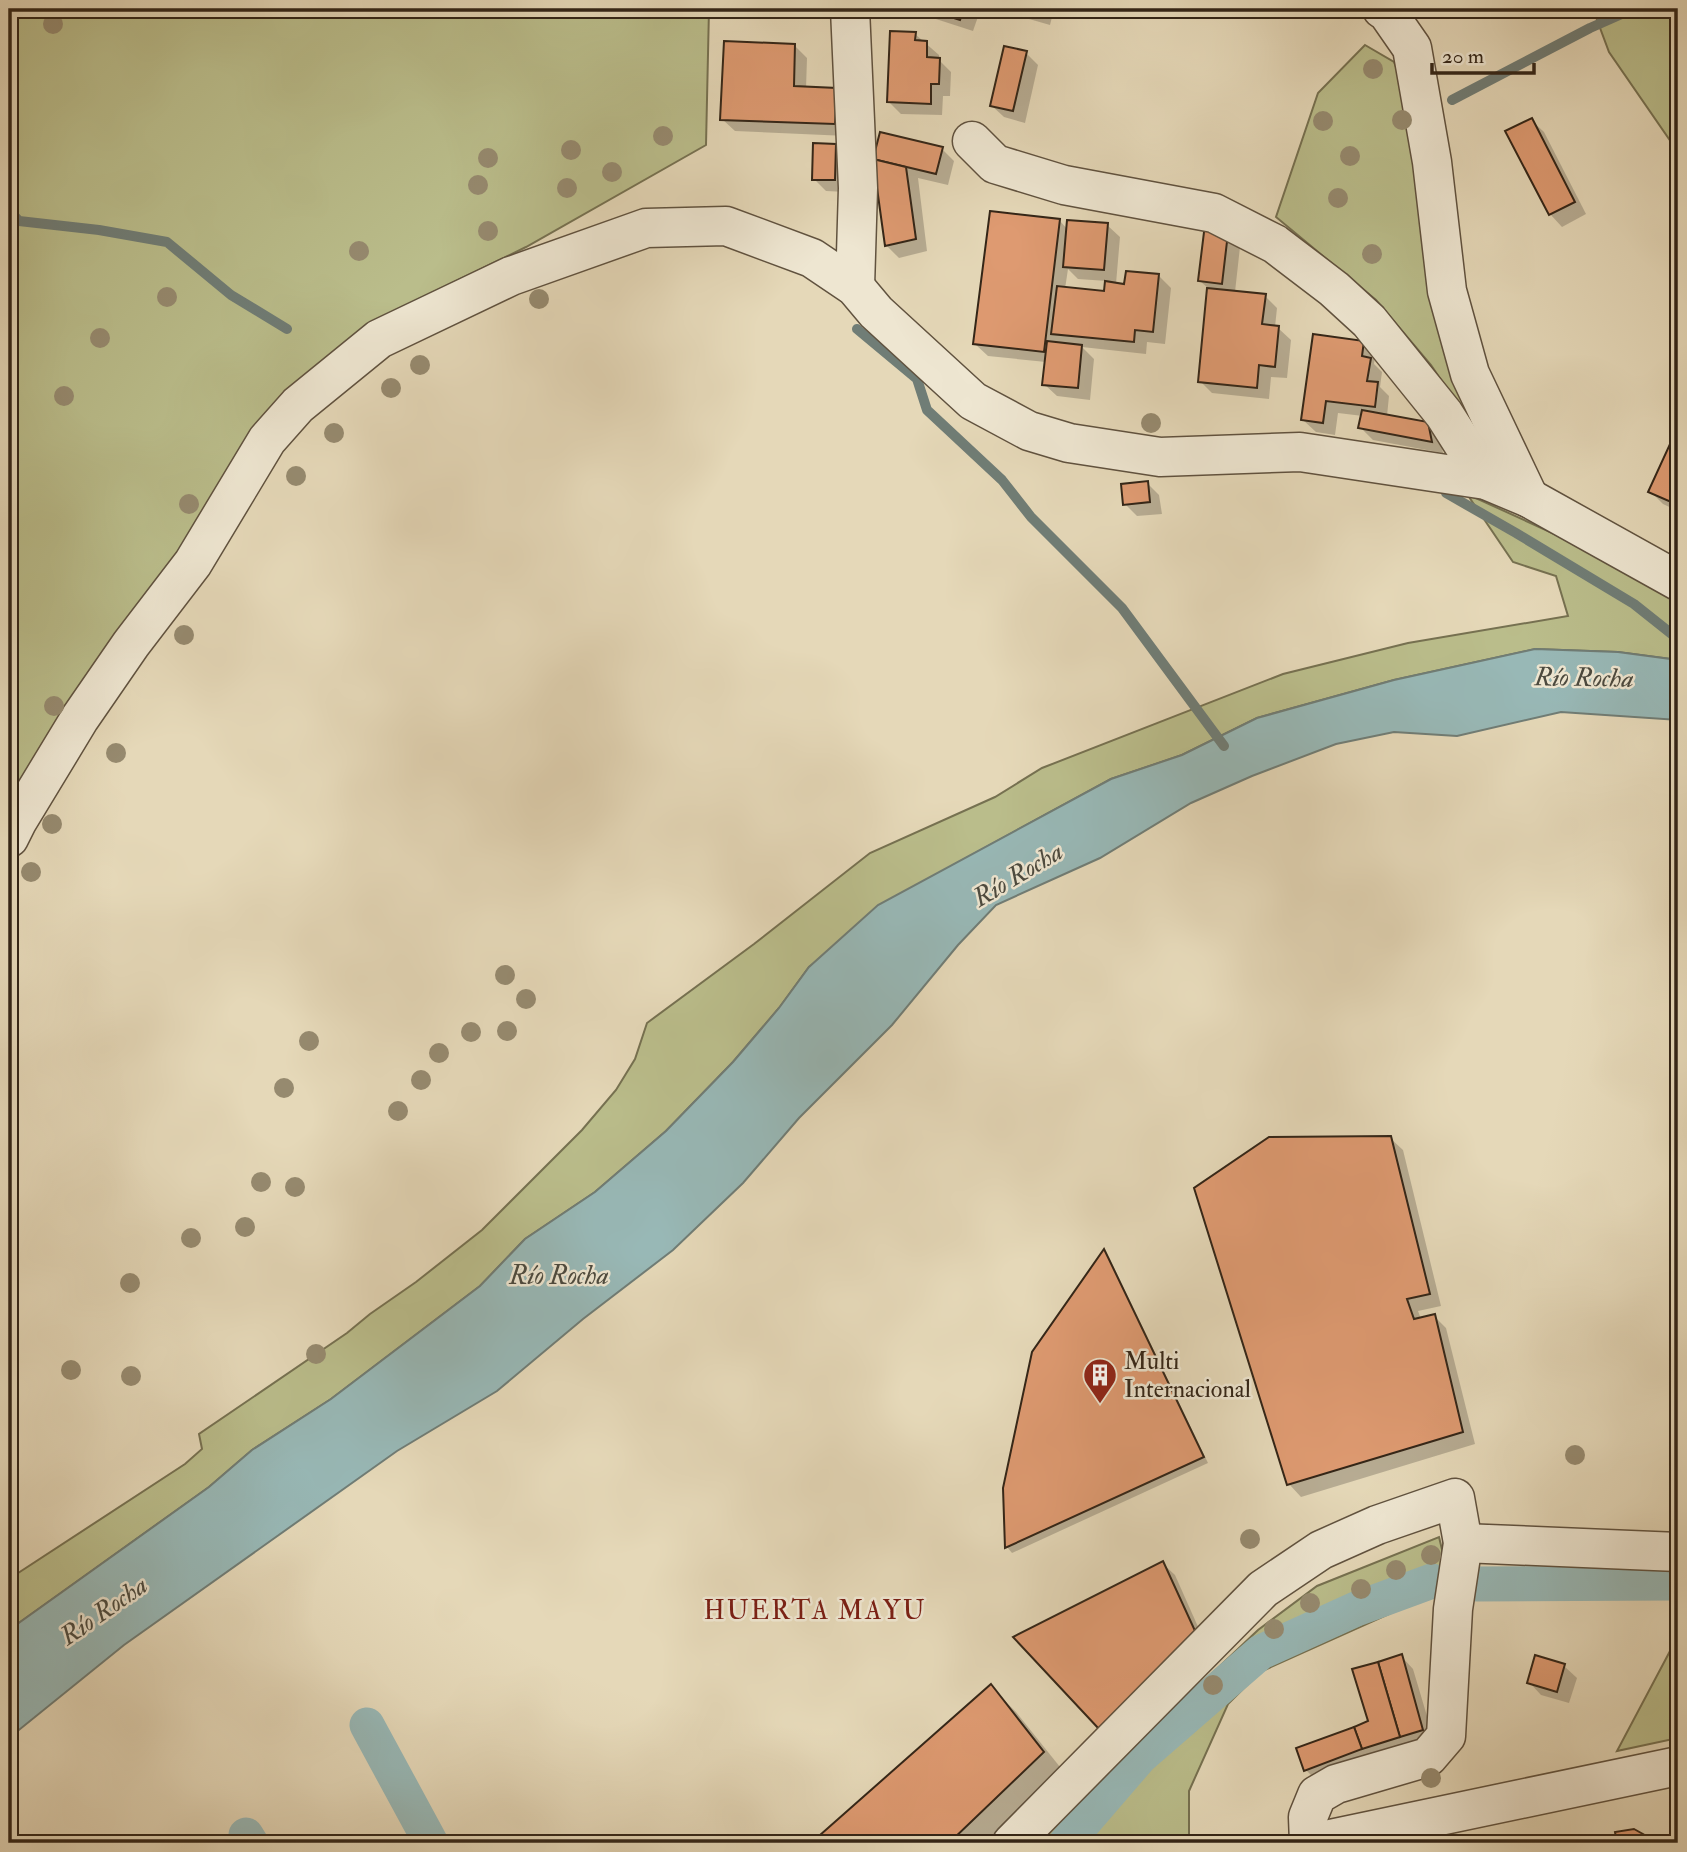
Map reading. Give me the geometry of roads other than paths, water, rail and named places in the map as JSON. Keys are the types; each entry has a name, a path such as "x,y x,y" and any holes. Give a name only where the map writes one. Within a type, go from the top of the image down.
{"street":[{"path":"850,9 858,188 855,287"},
{"path":"1382,9 1387,12 1412,48 1432,162 1447,291 1470,374 1529,498"},
{"path":"972,141 995,164 1064,185 1214,213 1275,244 1334,289 1368,321 1444,414 1486,480"},
{"path":"9,838 80,718 131,644 193,563 267,440 298,405 379,339 511,276 646,228 726,226 812,258 855,287 876,312 973,401 1029,431 1069,443 1160,457 1300,452 1486,480 1529,498 1678,581"},
{"path":"1012,1843 1263,1589 1321,1549 1377,1525 1455,1498 1463,1543 1453,1609 1446,1736 1428,1757 1336,1784 1317,1795 1308,1817 1310,1843 1678,1766"},
{"path":"1463,1543 1678,1552"}],"water":[{"name":"Río Rocha","path":"1535,649 1618,652 1678,660 1678,720 1561,712 1457,736 1394,732 1336,744 1191,803 1100,858 996,905 958,945 892,1025 799,1118 743,1183 673,1250 583,1319 497,1391 397,1451 124,1645 9,1738 9,1630 209,1487 252,1450 331,1399 480,1286 525,1239 595,1192 666,1131 733,1062 779,1008 809,967 878,905 1111,779 1182,755 1257,718 1394,680"}],"waterway":[{"path":"9,14 11,9"},
{"path":"1452,100 1590,28 1633,9"},
{"path":"9,210 19,221 99,230 167,242 231,295 287,329"},
{"path":"857,329 917,379 927,410 1002,480 1031,517 1122,608 1224,746"},
{"path":"1446,493 1634,604 1678,639"},
{"path":"1066,1843 1140,1757 1261,1652 1356,1609 1432,1581"},
{"path":"1477,1584 1678,1583"},
{"path":"367,1725 431,1843"},
{"path":"246,1835 251,1843"}],"place":[{"name":"Multi Internacional","path":"1100,1405"}],"district":[{"name":"HUERTA MAYU","path":"815,1611"}]}
